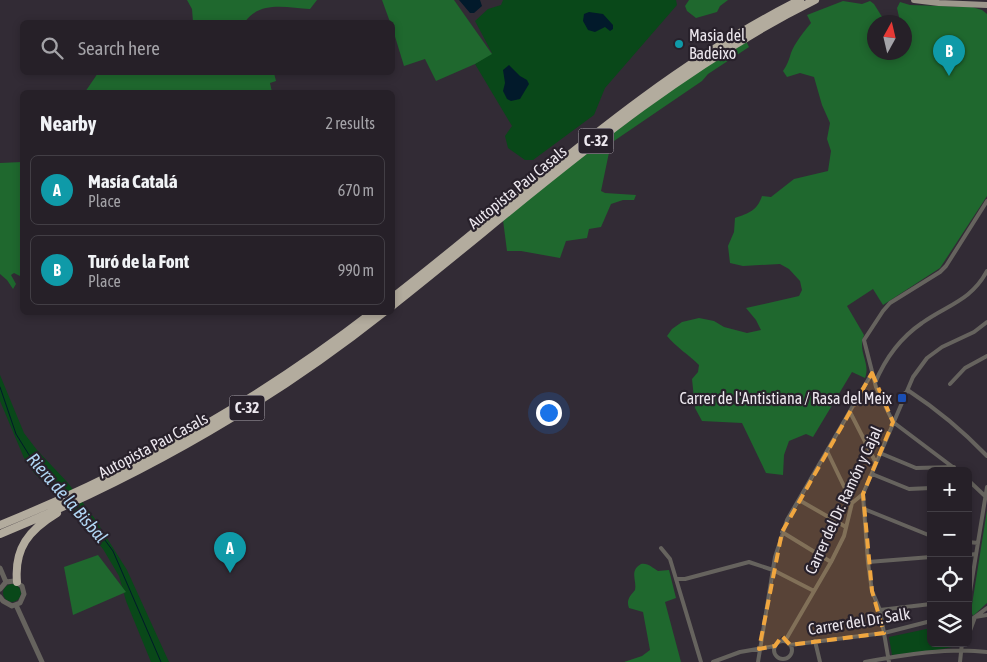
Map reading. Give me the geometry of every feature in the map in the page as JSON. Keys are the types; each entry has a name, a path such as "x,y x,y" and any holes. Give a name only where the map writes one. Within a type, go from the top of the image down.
{"highway":[{"name":"Autopista Pau Casals","path":"395,296 567,155 630,107 719,46 800,0"},
{"name":"Autopista Pau Casals","path":"395,304 568,163 648,102 729,48 815,0"},
{"name":"Autopista Pau Casals","path":"0,524 86,496 98,486 174,443 303,364 369,315"},
{"name":"Autopista Pau Casals","path":"1,533 192,440 246,409 330,353 380,315"},
{"path":"17,582 16,566 19,554 28,537 57,507"}],"main road":[{"path":"914,0 987,5"},
{"path":"923,0 959,2 987,0"}],"street":[{"path":"954,467 893,422 875,383 864,340 890,303 940,272 946,266 987,201"},
{"path":"875,383 893,350 931,317 964,299 974,290 987,271"},
{"name":"Carrer del Dr. Ramón y Cajal","path":"785,641 844,536 852,503 863,494 913,377 927,358 942,347 974,332 987,322"},
{"path":"950,384 956,375 965,368 987,356"},
{"path":"758,662 773,570 786,520 872,373"},
{"path":"908,390 935,408 964,432 987,456"},
{"path":"850,412 876,463"},
{"path":"827,451 852,503"},
{"path":"880,453 916,468 927,468"},
{"path":"872,474 909,489 927,488"},
{"path":"972,484 986,496"},
{"path":"972,578 987,487"},
{"path":"863,494 872,591 880,610 889,660"},
{"path":"798,500 846,527"},
{"path":"864,509 927,534"},
{"path":"782,532 831,562"},
{"path":"972,542 978,543"},
{"path":"661,548 670,559 701,662"},
{"path":"972,554 976,554"},
{"path":"868,562 927,558"},
{"path":"676,579 685,579 749,562 773,570 814,591"},
{"path":"0,568 6,582"},
{"path":"0,589 6,582 17,582 22,586 24,594 21,601 16,605 2,602 0,596"},
{"path":"880,610 927,604"},
{"path":"16,605 42,662"},
{"path":"972,619 987,608"},
{"path":"976,616 987,615"},
{"path":"972,627 976,616"},
{"name":"Carrer del Dr. Salk","path":"790,644 884,633 927,622"},
{"path":"713,662 740,652 775,646 779,642 785,641 790,644 792,650 790,656 784,659 778,657 774,652 775,646"},
{"path":"814,641 820,662"},
{"path":"865,662 889,660 958,647"},
{"path":"960,662 963,647"},
{"path":"965,647 987,652"},
{"path":"776,662 778,657"}],"highlighted area":[{"path":"872,373 893,422 863,494 872,591 884,633 790,645 782,636 775,646 759,649 782,532"}],"green space":[{"path":"187,0 317,0 310,9 266,8 251,15 247,20 193,20 192,9"},
{"path":"382,0 454,0 492,54 475,64 436,81 425,59 404,66 395,37 395,20 389,20"},
{"path":"503,0 676,0 677,5 605,88 594,115 533,160 525,160 508,148 505,136 512,126 475,64 492,53 475,21 488,9 501,5"},
{"path":"689,0 728,0 720,6 717,12 696,18 687,11 685,6"},
{"path":"843,1 862,4 870,1 881,15 867,15 867,60 912,60 912,15 899,15 897,8 900,2 910,5 972,7 982,10 987,14 987,196 940,268 883,305 873,289 847,306 864,335 862,347 866,367 865,378 852,372 813,437 806,434 789,441 784,455 783,475 766,473 742,423 702,421 695,408 692,379 698,372 699,365 667,336 672,329 682,322 699,318 714,321 724,327 747,333 761,330 756,320 746,308 799,296 802,290 800,281 789,269 780,264 743,266 730,263 728,246 734,232 735,218 752,211 758,205 762,196 771,197 794,179 828,171 831,151 827,139 830,123 822,105 814,77 800,73 787,77 783,71 795,46 811,23 807,15"},
{"path":"746,41 749,47 611,143 601,191 605,193 636,195 634,200 623,200 611,204 601,227 589,229 587,238 566,241 560,258 521,251 507,251 503,220 548,182 679,84"},
{"path":"97,75 274,75 276,81 270,83 272,90 86,90"},
{"path":"20,162 20,276 14,273 11,275 16,284 13,289 0,274 0,163"},
{"path":"0,375 24,433 68,483 95,519 127,570 169,662 151,662 126,601 119,576 103,549 58,495 35,474 24,458 0,401"},
{"path":"987,510 987,603 973,616 972,605"},
{"path":"98,555 126,592 73,615 64,567"},
{"path":"641,564 648,565 658,571 669,570 676,598 665,602 681,662 624,662 642,656 650,650 643,612 629,608 628,605 629,598 635,590 634,573"},
{"path":"8,584 16,584 21,589 19,600 8,602 3,597 3,589"},
{"path":"927,629 927,647 952,647 892,655 889,637"}],"water":[{"path":"459,0 480,0 482,6 474,13 470,13"},
{"path":"589,12 603,14 613,25 613,29 610,31 605,27 595,32 588,30 583,21 584,14"},
{"path":"509,65 527,80 529,84 520,99 511,101 507,99 503,91 505,83 503,70"}],"waterway":[{"name":"Riera de la Bisbal","path":"0,387 16,434 31,458 64,494"},
{"name":"Riera de la Bisbal","path":"74,504 93,524 113,551 161,662"}],"place":[{"name":"Masia del Badeixo","path":"679,44"},
{"name":"Turó de la Font","path":"949,76"},
{"name":"Carrer de l'Antistiana / Rasa del Meix","path":"902,398"},
{"name":"Masía Catalá","path":"230,573"}]}
